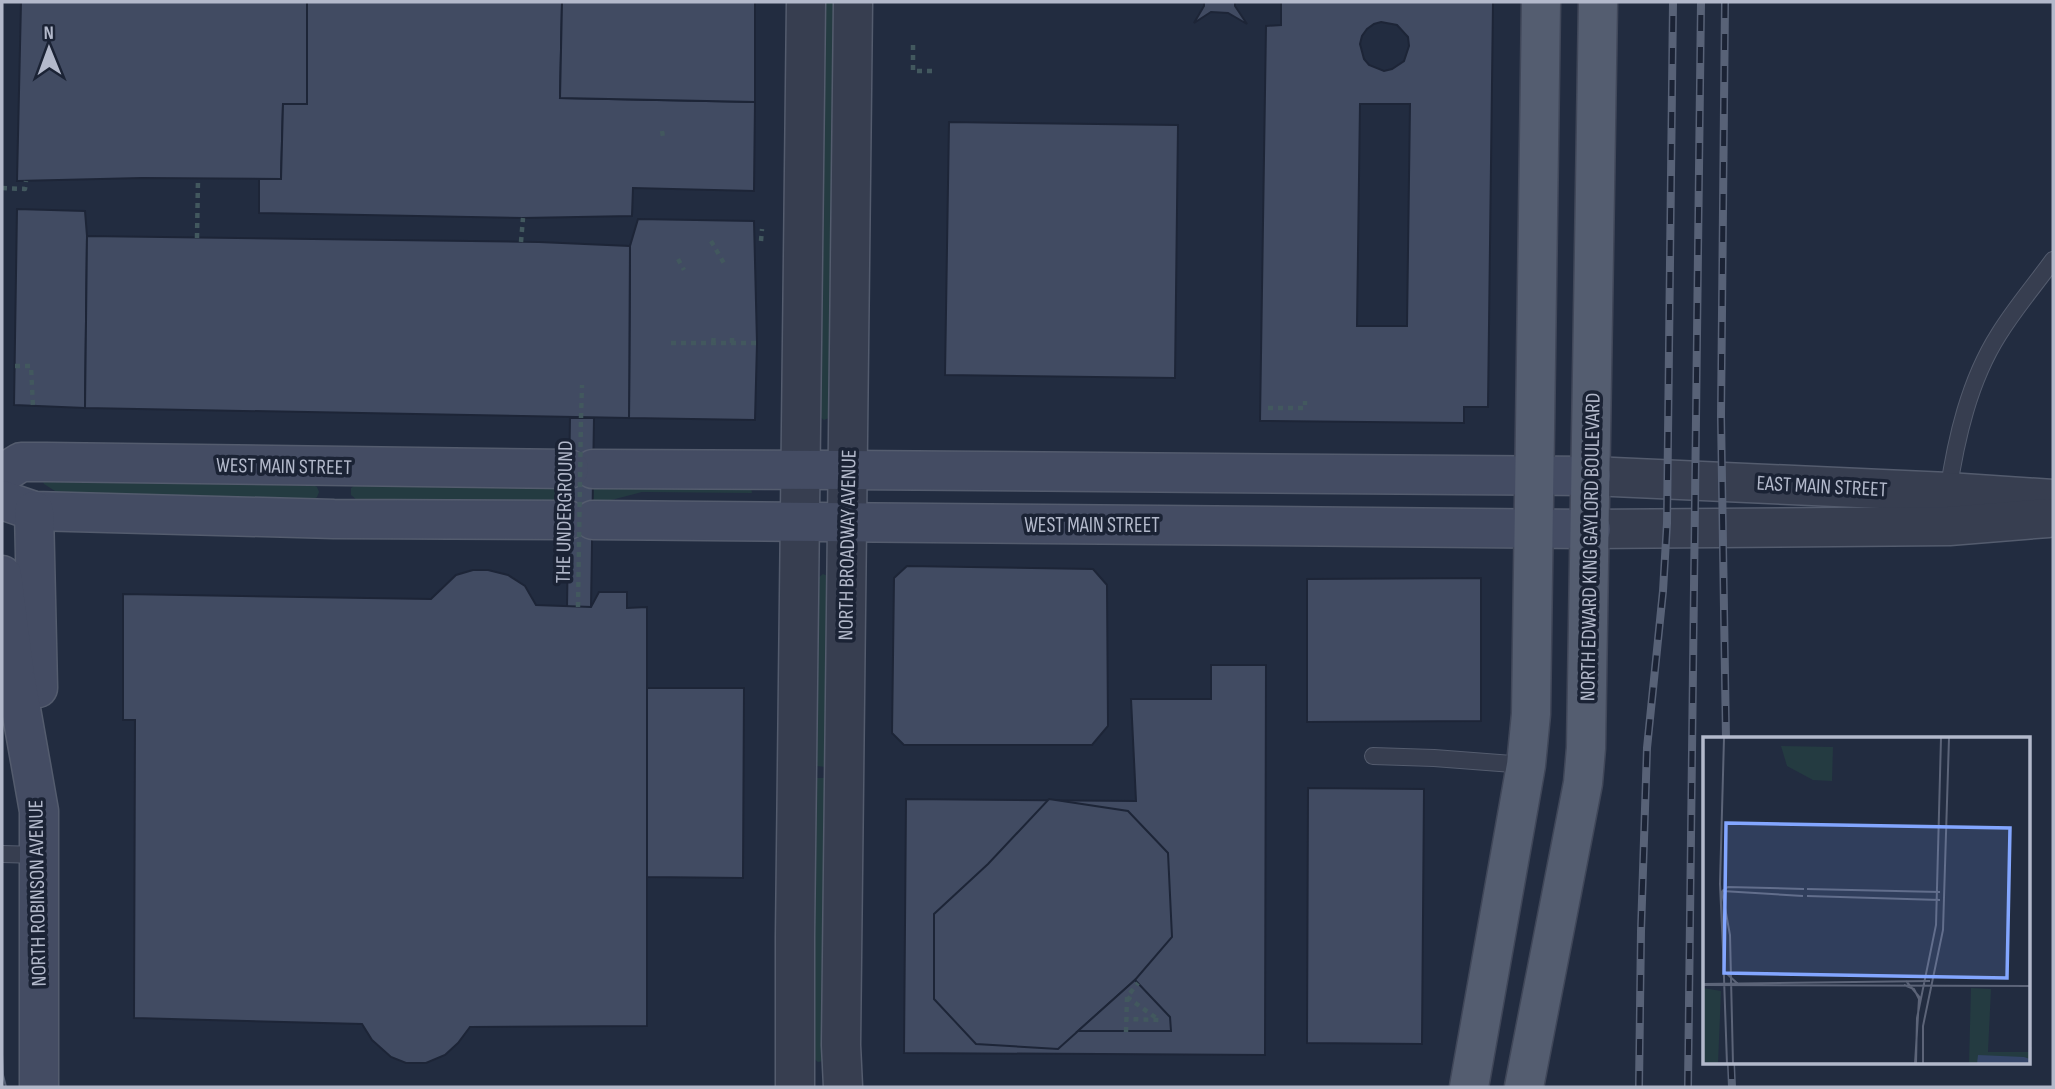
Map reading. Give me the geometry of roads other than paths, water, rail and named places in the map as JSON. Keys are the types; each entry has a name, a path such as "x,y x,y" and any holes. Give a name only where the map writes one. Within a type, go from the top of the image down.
{"main road":[{"path":"1469,1087 1526,765 1531,714 1541,2"},
{"name":"NORTH EDWARD KING GAYLORD BOULEVARD","path":"1524,1087 1583,783 1586,748 1598,2"},
{"name":"WEST MAIN STREET","path":"2,474 21,462 335,467 1591,476"},
{"path":"334,519 335,467"},
{"path":"1176,526 1177,474"},
{"name":"WEST MAIN STREET","path":"18,506 334,519 1591,529"},
{"path":"18,506 39,811"},
{"name":"NORTH ROBINSON AVENUE","path":"2,575 15,675 39,811 39,1087"}],"street":[{"path":"795,1087 806,2"},
{"name":"NORTH BROADWAY AVENUE","path":"843,1087 841,1045 853,2"},
{"name":"EAST MAIN STREET","path":"1591,476 2053,517"},
{"name":"EAST MAIN STREET","path":"1591,529 1949,509 2053,499"}],"lane":[{"path":"1949,509 1959,436 1973,387 1997,336 2053,260"},
{"path":"1373,757 1434,758 1526,765"},
{"path":"2,854 40,855"}],"tram line":[{"path":"2,850 2,1054 6,1087"}],"railway":[{"path":"1639,1087 1647,748 1667,523 1673,2"},
{"path":"1688,1087 1701,2"},
{"path":"1725,2 1721,416 1726,737"},
{"path":"1731,1064 1732,1087"}]}
